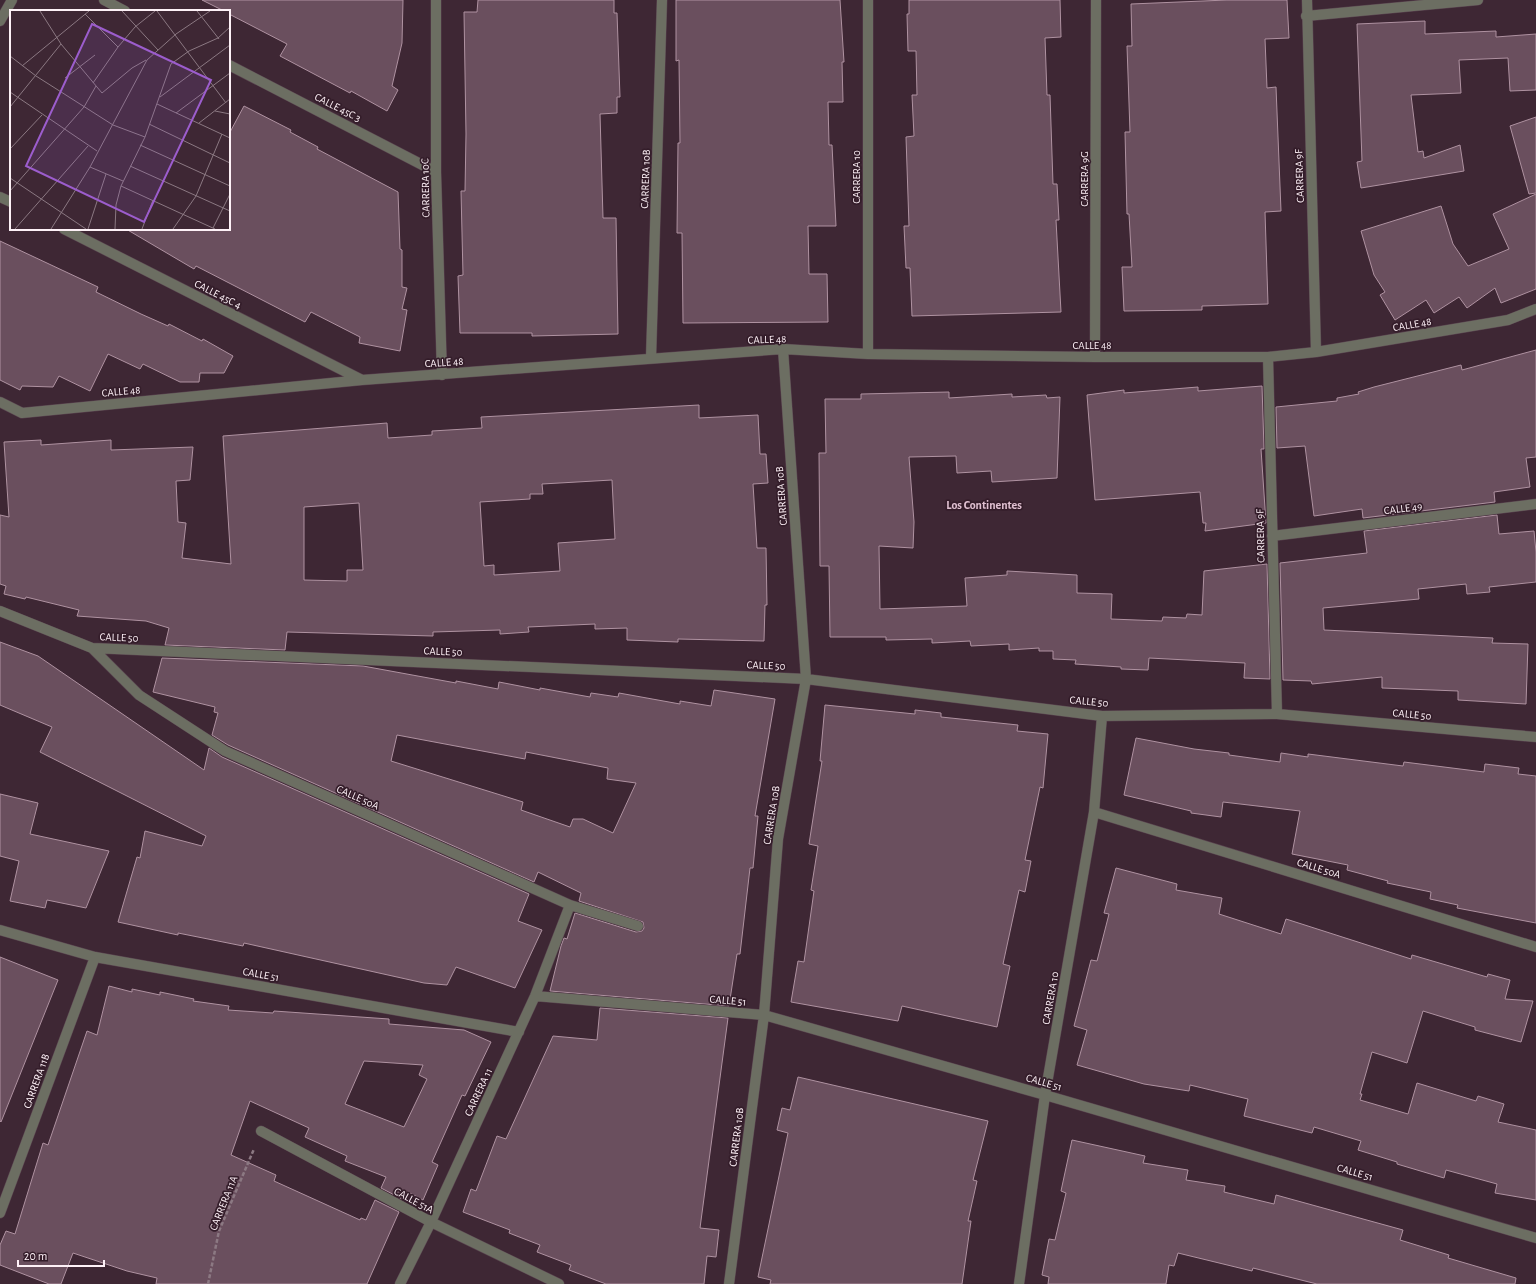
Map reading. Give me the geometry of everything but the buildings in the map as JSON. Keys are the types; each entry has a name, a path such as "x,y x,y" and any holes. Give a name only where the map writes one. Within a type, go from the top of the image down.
{"street":[{"path":"0,21 12,0"},
{"path":"104,0 123,10"},
{"name":"CARRERA 10C","path":"436,0 436,172 442,375"},
{"name":"CARRERA 10B","path":"652,358 662,0"},
{"name":"CARRERA 10","path":"868,0 868,354"},
{"name":"CARRERA 9G","path":"1095,357 1096,0"},
{"name":"CARRERA 9F","path":"1307,0 1306,16 1316,352"},
{"path":"1306,16 1478,0"},
{"name":"CALLE 45C 3","path":"230,66 436,172"},
{"path":"0,197 10,202"},
{"name":"CALLE 45C 4","path":"66,230 362,380"},
{"name":"CALLE 48","path":"0,402 22,413 362,380 783,349 868,354 1095,357 1268,357 1316,352 1508,320 1536,309"},
{"name":"CARRERA 10B","path":"729,1284 764,1015 778,839 806,679 783,349"},
{"name":"CARRERA 9F","path":"1268,357 1277,714"},
{"name":"CALLE 49","path":"1272,536 1536,504"},
{"name":"CALLE 50","path":"0,611 92,648 806,679 1102,716 1277,714 1536,737"},
{"name":"CALLE 50A","path":"92,648 139,695 225,750 570,905 638,926"},
{"name":"CARRERA 10","path":"1019,1284 1045,1095 1094,812 1102,716"},
{"name":"CALLE 50A","path":"1094,812 1536,947"},
{"name":"CARRERA 11","path":"400,1284 431,1222 536,996 570,905"},
{"name":"CALLE 51","path":"0,930 95,956 519,1032"},
{"name":"CARRERA 11B","path":"0,1213 95,956"},
{"name":"CALLE 51","path":"536,996 764,1015 1536,1238"},
{"name":"CALLE 51A","path":"261,1131 431,1222 559,1284"}],"path":[{"name":"CARRERA 11A","path":"208,1284 219,1231 261,1131"}],"district":[{"name":"Los Continentes","path":"984,505"}]}
